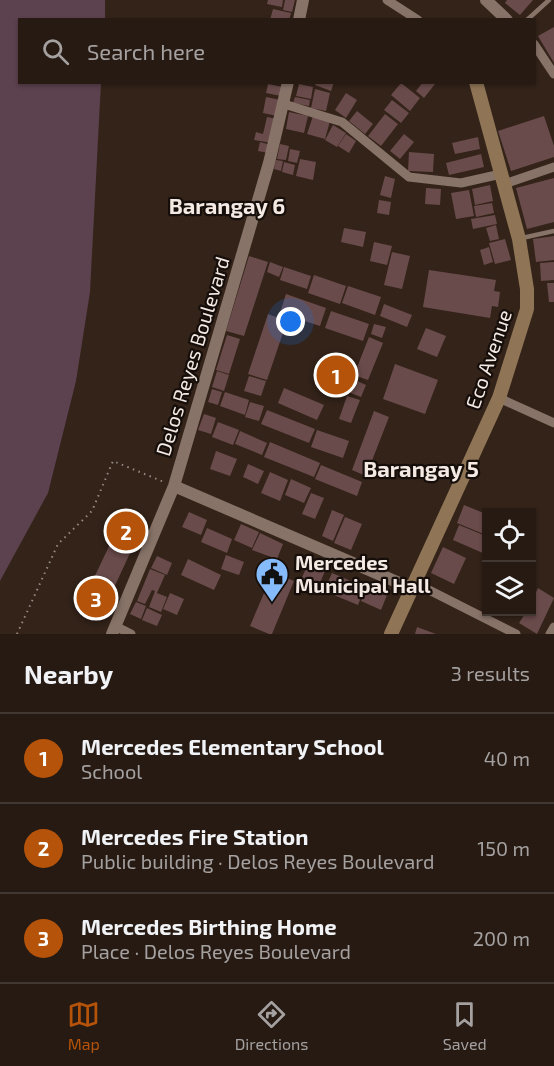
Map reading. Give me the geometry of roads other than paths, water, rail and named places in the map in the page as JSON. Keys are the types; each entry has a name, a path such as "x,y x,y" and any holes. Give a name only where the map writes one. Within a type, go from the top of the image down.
{"main road":[{"name":"Eco Avenue","path":"391,634 500,398 527,309 527,289 519,239 477,84"}],"street":[{"path":"299,18 303,0"},
{"path":"387,0 415,18"},
{"path":"486,0 505,18"},
{"path":"536,47 554,74"},
{"name":"Delos Reyes Boulevard","path":"113,630 174,486 269,163 288,84"},
{"path":"284,104 342,122 409,177 461,183 502,179 554,167"},
{"path":"500,398 554,423"},
{"path":"174,486 411,588 439,594 516,634"},
{"path":"550,634 554,627"},
{"path":"113,630 131,634"}],"lane":[{"path":"529,18 549,0"},
{"path":"519,239 554,231"}],"place":[{"name":"Mercedes Elementary School","path":"336,375"},
{"name":"Mercedes Fire Station","path":"126,531"},
{"name":"Mercedes Birthing Home","path":"96,598"},
{"name":"Mercedes Municipal Hall","path":"272,603"}],"district":[{"name":"Barangay 6","path":"227,205"},
{"name":"Barangay 5","path":"421,468"}]}
